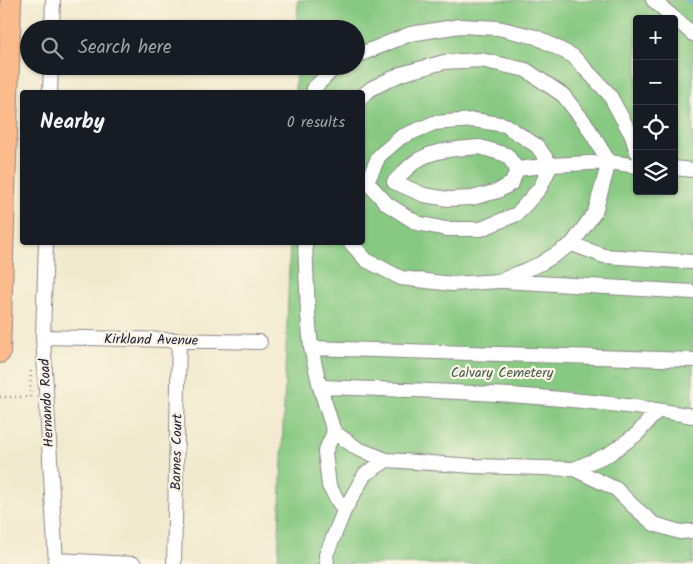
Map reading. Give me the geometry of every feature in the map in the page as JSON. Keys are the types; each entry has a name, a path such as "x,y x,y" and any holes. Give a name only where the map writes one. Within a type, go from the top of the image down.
{"highway":[{"path":"0,353 11,0"}],"street":[{"path":"52,20 53,0"},
{"path":"653,0 693,34"},
{"path":"365,52 410,34 460,26 498,28 536,37 574,56 608,94 632,136 636,150"},
{"path":"365,94 372,88 401,74 444,62 481,60 526,70 563,95 586,124 609,162 595,212 572,244 540,264 500,281"},
{"path":"50,75 50,90"},
{"path":"314,90 327,75"},
{"path":"365,182 379,156 402,137 434,123 474,120 505,125 536,146 551,165"},
{"path":"394,182 415,162 432,154 453,149 480,147 507,155 517,169"},
{"path":"517,169 609,162 633,165"},
{"path":"365,182 387,204 417,223 446,229 481,229 517,214 540,188 551,165"},
{"path":"678,168 693,170"},
{"path":"365,182 394,182 424,195 448,199 472,198 498,190 512,182 517,169"},
{"path":"572,244 604,256 693,262"},
{"name":"Hernando Road","path":"46,245 43,337 55,562"},
{"path":"306,245 311,348 320,387 334,432 358,449 387,460 474,466 574,469 616,489 654,524 680,532 693,531"},
{"path":"353,245 366,260 401,278 452,284 500,281 693,292"},
{"name":"Kirkland Avenue","path":"43,337 260,342"},
{"name":"Barnes Court","path":"174,564 180,340"},
{"path":"311,348 693,360"},
{"path":"320,387 516,395 608,403 693,416"},
{"path":"574,469 608,454 637,434 658,410"},
{"path":"334,432 325,452 329,486 344,510"},
{"path":"327,564 326,555 344,510 365,474 387,460"},
{"path":"55,562 134,564"}],"path":[{"path":"0,397 30,397 30,376"}],"green space":[{"name":"Calvary Cemetery","path":"298,0 693,0 693,564 278,564 290,245 365,245 365,90 295,90 296,75 365,75 365,20 297,20"}],"waterway":[{"path":"688,0 693,4"}]}
